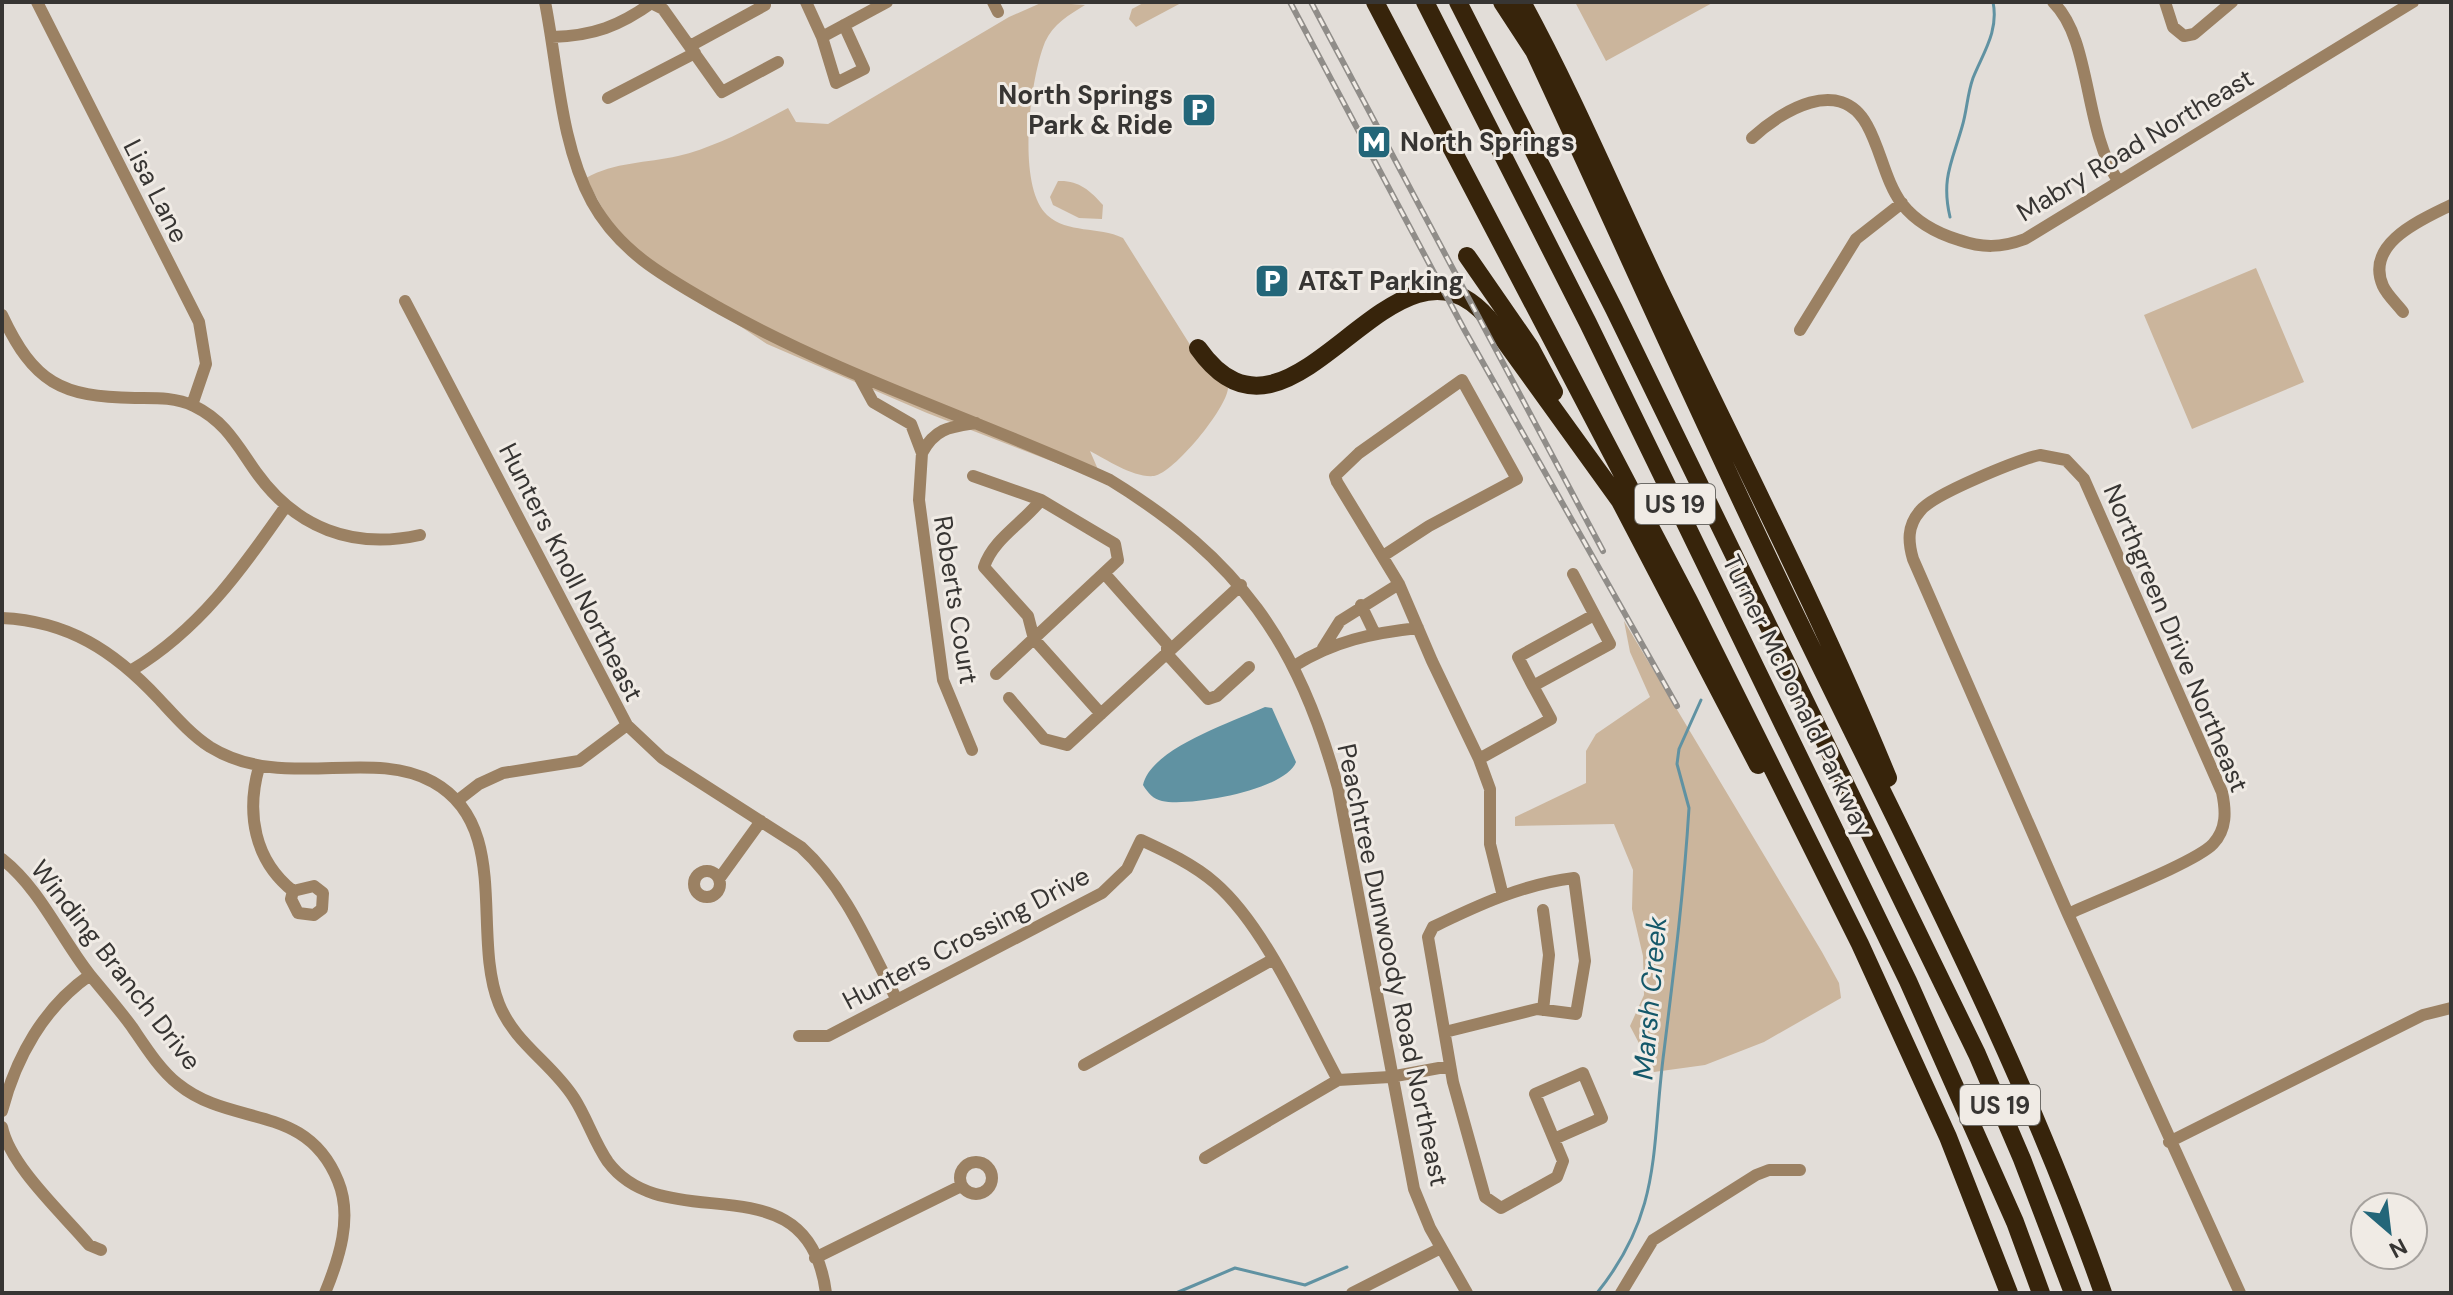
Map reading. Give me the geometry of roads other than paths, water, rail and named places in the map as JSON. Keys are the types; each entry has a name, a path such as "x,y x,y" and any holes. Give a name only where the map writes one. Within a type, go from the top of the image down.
{"highway":[{"path":"1375,2 1695,613 1823,871 1948,1137 2009,1293"},
{"name":"Turner McDonald Parkway","path":"1425,2 1588,323 1901,966 2015,1222 2041,1293"},
{"name":"Turner McDonald Parkway","path":"1458,2 1607,295 1977,1054 2022,1159 2073,1293"},
{"path":"1502,2 1534,51 1716,449 1985,1000 2058,1168 2103,1293"},
{"path":"1522,2 1557,67 1667,306 1784,544 1877,750 1937,903"},
{"path":"1467,256 1530,347 1620,501 1798,837 1823,871"},
{"path":"1198,348 1206,360 1229,377 1242,383 1271,384 1302,371 1411,294 1439,289 1454,292 1467,297 1488,318 1596,463"}],"street":[{"name":"Lisa Lane","path":"37,2 199,322 206,364 192,405"},
{"name":"Peachtree Dunwoody Road Northeast","path":"545,2 577,166 593,203 615,236 647,265 774,338 860,378 977,423 1110,480 1153,506 1208,551 1241,585 1294,666 1324,739 1338,788 1390,1077 1414,1189 1441,1248 1467,1293"},
{"path":"806,2 822,37 836,83 864,69 844,25"},
{"path":"822,37 887,2"},
{"path":"2053,2 2073,29 2097,141 2118,181"},
{"path":"2165,2 2173,27 2184,36 2194,34 2232,2"},
{"name":"Mabry Road Northeast","path":"1752,138 1769,122 1814,100 1833,99 1867,123 1902,203 1917,220 1937,233 1974,245 1998,247 2025,239 2413,2"},
{"path":"552,37 611,29 650,3 663,9 722,92 778,62"},
{"path":"608,98 765,5"},
{"path":"1800,330 1856,239 1902,203"},
{"path":"2403,312 2383,287 2384,254 2403,231 2451,205"},
{"name":"Hunters Knoll Northeast","path":"405,301 627,725 662,758 801,847 831,878 897,1000"},
{"path":"2,315 27,362 64,389 99,398 162,398 192,405 229,431 259,475 286,506 314,526 349,538 384,541 420,535"},
{"name":"Peachtree Dunwoody Road Northeast","path":"860,378 873,402 911,424 922,453"},
{"path":"1383,556 1429,526 1517,479 1462,380 1457,380 1359,453 1335,476 1399,584 1479,759 1490,789 1490,844 1503,896"},
{"path":"922,453 934,434 943,429 977,423"},
{"name":"Roberts Court","path":"922,453 919,500 943,680 972,750"},
{"name":"Northgreen Drive Northeast","path":"2068,914 2204,852 2221,833 2226,809 2222,792 2084,479 2066,460 2040,455 1930,501 1914,519 1909,543 1913,559 2068,914 2240,1293"},
{"path":"973,476 1041,500 1115,544 1118,560 996,674"},
{"path":"1041,500 989,551 984,567 1028,616 1034,639 1101,714"},
{"path":"132,670 173,643 209,610 286,506"},
{"path":"1104,573 1167,644 1167,654 1208,699 1217,696 1249,667"},
{"path":"1533,686 1610,644 1573,574"},
{"path":"1323,648 1340,621 1399,584"},
{"path":"1009,698 1044,739 1067,745 1241,585"},
{"path":"1361,605 1374,632"},
{"path":"1479,759 1551,719 1518,657 1594,615"},
{"path":"2,618 25,619 69,630 101,646 132,670 189,731 209,747 259,767 403,771 433,782 457,801 472,822 481,847 489,972 499,1004 522,1043 573,1097 609,1163 631,1184 656,1197 740,1204 768,1212 795,1230 815,1258 826,1293"},
{"path":"1340,621 1351,638"},
{"path":"1294,666 1323,648 1351,638 1374,632 1418,628"},
{"path":"457,801 479,784 503,773 579,761 627,725"},
{"path":"259,767 252,801 254,831 277,879 293,891"},
{"path":"719,879 761,821"},
{"name":"Hunters Crossing Drive","path":"799,1036 828,1036 1102,893 1127,869 1141,840 1184,861 1215,883 1234,902 1272,960 1338,1080"},
{"name":"Winding Branch Drive","path":"2,859 34,891 90,975 174,1082 210,1103 269,1118 294,1128 326,1161 338,1181 347,1211 333,1273 325,1293"},
{"path":"1445,1032 1543,1010 1576,1014 1585,961 1574,878 1541,883 1503,896 1429,932 1450,1066 1485,1197 1501,1208 1557,1177 1563,1161 1535,1094 1583,1073 1602,1118 1554,1139"},
{"path":"1543,910 1549,955 1543,1010"},
{"path":"1084,1065 1272,960"},
{"path":"2,1111 30,1038 72,988 90,975"},
{"path":"2169,1142 2423,1015 2451,1008"},
{"path":"1205,1158 1338,1080 1390,1077 1450,1066"},
{"path":"2,1127 5,1140 19,1162 89,1245 101,1250"},
{"path":"1621,1293 1653,1240 1756,1175 1769,1170 1800,1170"},
{"path":"815,1258 961,1186"},
{"path":"1352,1293 1441,1248"}],"water":[{"path":"1265,707 1272,708 1296,762 1275,781 1214,799 1175,802 1153,797 1143,785 1149,772 1177,748"}],"waterway":[{"name":"Marsh Creek","path":"1950,217 1947,192 1949,171 1971,84 1992,32 1993,2"},
{"name":"Marsh Creek","path":"1597,1293 1633,1234 1650,1178 1689,808 1677,764 1679,749 1701,700"},
{"name":"Marsh Creek","path":"1176,1293 1235,1268 1305,1285 1347,1267"}],"railway":[{"path":"1290,2 1465,331 1677,706"},
{"path":"1311,2 1603,551"}],"place":[{"name":"North Springs Park & Ride","path":"1199,110"},
{"name":"North Springs","path":"1374,142"},
{"name":"AT&T Parking","path":"1272,281"}]}
